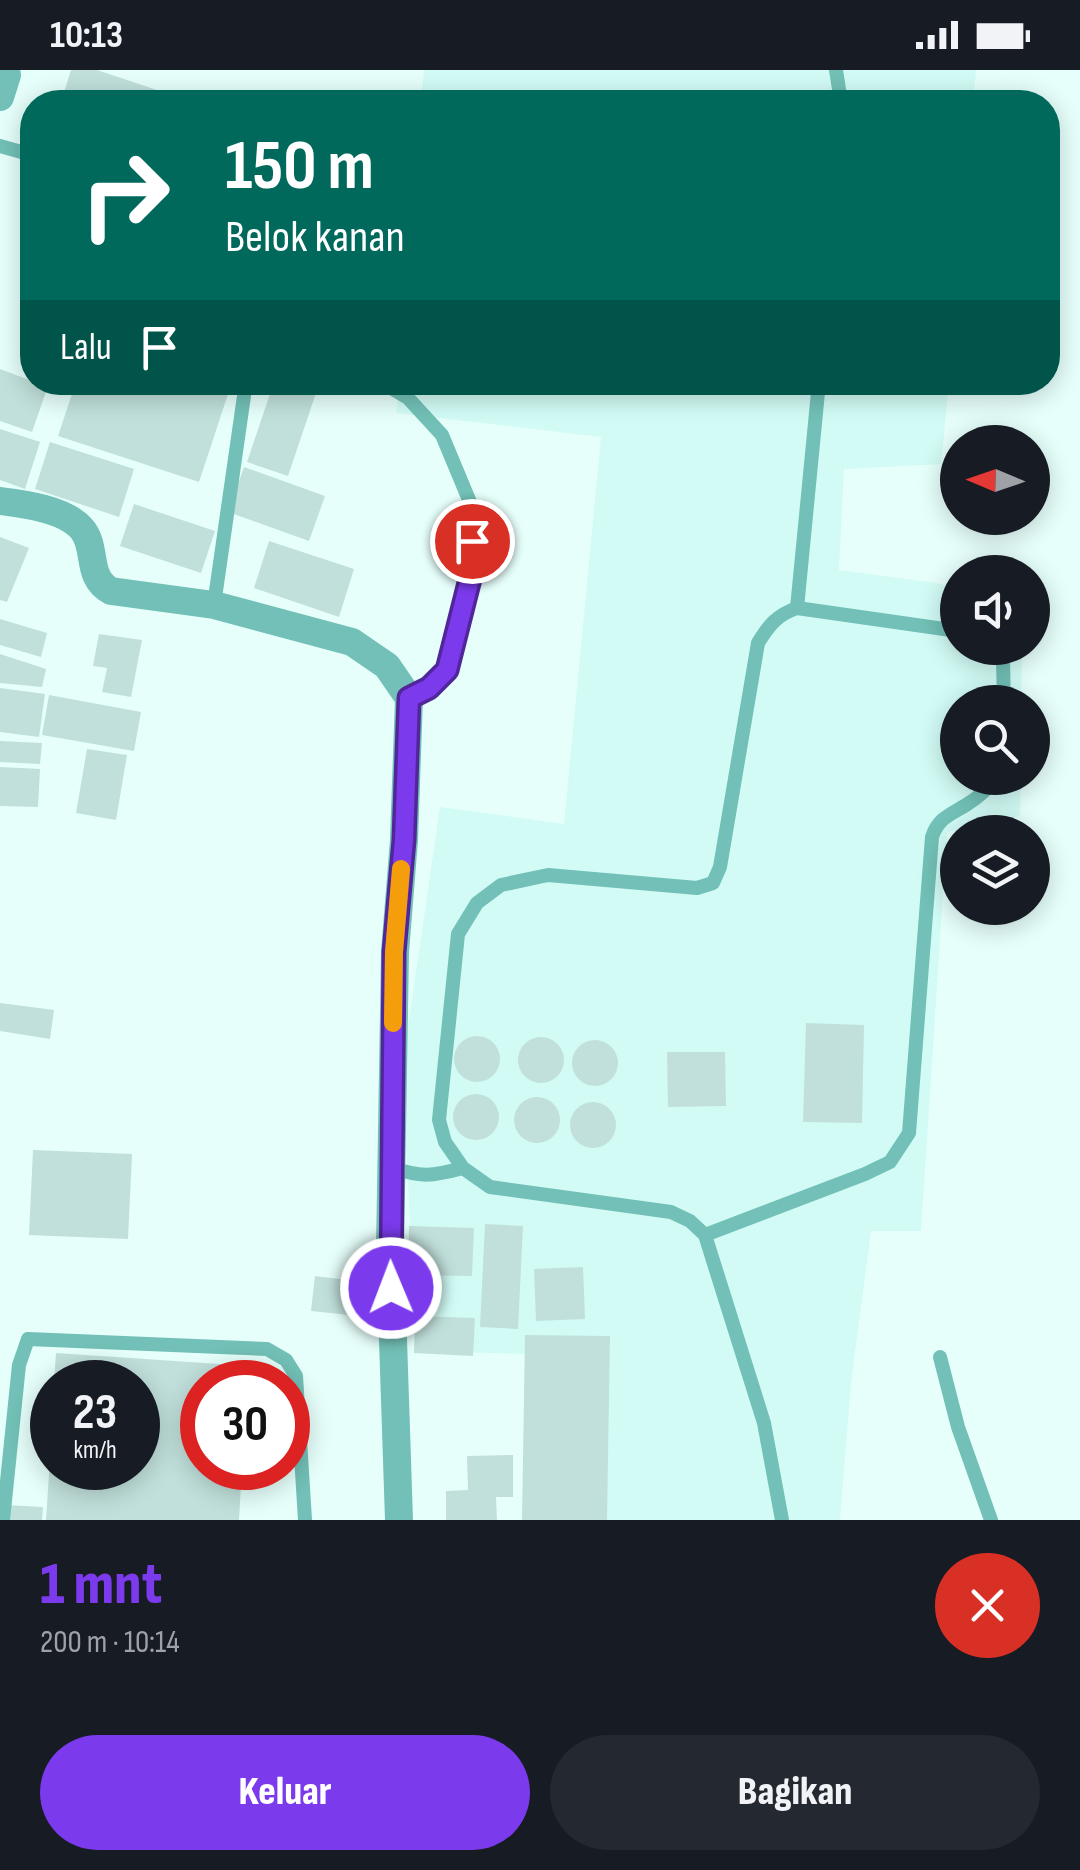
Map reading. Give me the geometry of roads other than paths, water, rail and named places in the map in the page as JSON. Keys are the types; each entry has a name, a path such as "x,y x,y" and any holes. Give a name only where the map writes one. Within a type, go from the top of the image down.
{"street":[{"path":"0,501 47,510 78,525 86,538 94,574 111,591 214,604 352,642 386,666 409,698 404,840 394,952 391,1166 399,1520"}],"lane":[{"path":"214,604 244,395"},
{"path":"403,395 442,435 472,508 471,575 447,670 429,688 409,698"},
{"path":"797,608 818,395"},
{"path":"782,1520 764,1423 705,1235 690,1221 671,1212 490,1187 463,1168 446,1142 439,1120 458,934 477,903 501,885 532,878 548,875 697,888 713,883 720,867 758,643 780,614 797,608 940,628"},
{"path":"705,1235 890,1162 910,1133 932,838 941,818 980,795"},
{"path":"391,1166 432,1176 463,1168"},
{"path":"3,1520 18,1365 28,1339 268,1350 286,1360 296,1376 305,1520"},
{"path":"940,1357 958,1427 991,1520"}]}
